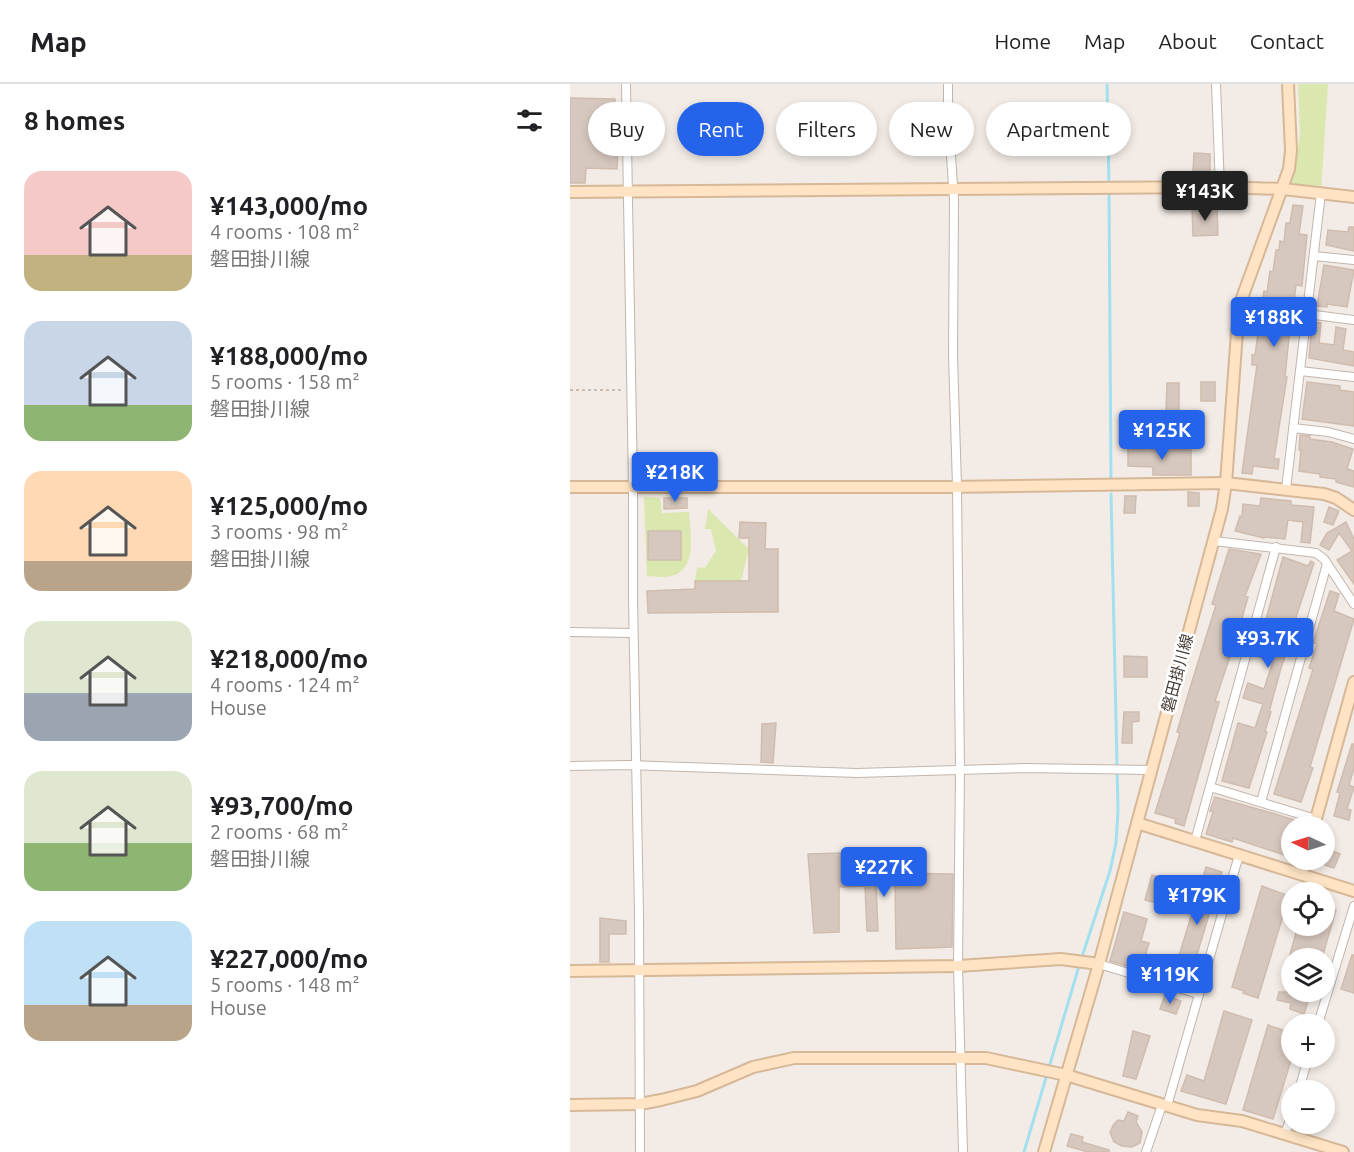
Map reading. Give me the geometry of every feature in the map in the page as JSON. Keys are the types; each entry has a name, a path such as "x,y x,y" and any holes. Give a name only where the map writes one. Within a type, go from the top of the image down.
{"street":[{"path":"626,84 632,390 640,1152"},
{"path":"948,84 954,200 953,356 957,486 960,771 958,966 963,1152"},
{"path":"1216,84 1220,187"},
{"name":"磐田掛川線","path":"1044,1152 1099,964 1222,509 1242,298 1283,189 1291,151 1288,84"},
{"path":"570,192 1220,187 1283,189 1354,197"},
{"path":"1286,489 1321,193"},
{"path":"1314,256 1354,260"},
{"path":"1306,315 1354,320"},
{"path":"1300,370 1354,377"},
{"path":"1293,428 1328,432 1354,439"},
{"path":"570,487 1226,483 1324,494 1336,498 1354,510"},
{"path":"1214,541 1276,547 1316,554 1327,564 1354,604"},
{"path":"1195,841 1276,547"},
{"path":"1261,802 1327,564"},
{"path":"570,632 633,633"},
{"path":"1317,816 1353,686"},
{"path":"570,766 804,772 960,771 1024,768 1151,770"},
{"path":"1210,787 1261,802 1297,816"},
{"path":"1137,823 1354,891"},
{"path":"1146,1152 1164,1105 1239,855"},
{"path":"1301,874 1302,870"},
{"path":"1321,1014 1354,906"},
{"path":"570,971 958,966 1061,959 1099,964 1198,994"},
{"path":"570,1105 640,1104 697,1091 753,1067 794,1058 986,1058 1066,1075 1197,1115 1242,1121 1281,1133"},
{"path":"1286,1134 1324,1149 1343,1152"}],"path":[{"path":"570,390 632,390"}],"green space":[{"path":"1298,84 1328,84 1321,193 1292,184 1300,135"},
{"path":"644,497 660,498 662,513 689,512 691,539 689,558 680,572 671,576 647,576"},
{"path":"708,509 749,549 741,581 695,581 697,567 705,568 716,551 711,529 705,529"}],"building":[{"path":"570,98 615,99 615,102 588,102 588,156 617,156 617,169 586,168 585,183 570,183"},
{"path":"1194,153 1210,154 1210,171 1193,171"},
{"path":"1293,205 1303,206 1299,234 1307,235 1302,286 1296,285 1290,328 1285,377 1287,377 1274,459 1279,459 1278,469 1253,466 1252,474 1242,473 1257,365 1252,365 1252,355 1255,355 1264,291 1267,292 1270,271 1273,272 1276,250 1279,250 1280,241 1284,242 1286,223 1290,223"},
{"path":"1217,208 1218,235 1193,236 1192,209"},
{"path":"1349,227 1354,227 1354,251 1326,245 1328,230 1348,232"},
{"path":"1324,265 1354,270 1347,307 1327,304 1327,307 1317,306"},
{"path":"1312,322 1321,323 1319,343 1334,345 1336,327 1346,329 1343,350 1354,352 1354,366 1309,358"},
{"path":"1201,382 1215,382 1215,401 1201,401"},
{"path":"1307,382 1340,386 1340,390 1354,392 1354,426 1302,419"},
{"path":"1167,383 1179,383 1179,412 1166,412"},
{"path":"1300,435 1353,449 1347,469 1354,471 1354,487 1336,482 1336,479 1320,477 1320,474 1299,471"},
{"path":"1128,449 1191,450 1191,475 1153,475 1153,467 1128,466"},
{"path":"1188,492 1199,493 1199,506 1188,506"},
{"path":"1125,496 1136,496 1135,513 1124,513"},
{"path":"664,498 687,498 687,508 664,509"},
{"path":"1261,498 1291,501 1291,505 1314,507 1310,543 1301,542 1303,522 1288,520 1285,539 1264,538 1235,531 1240,516 1242,517 1243,504 1260,506"},
{"path":"1329,507 1339,511 1333,525 1324,522"},
{"path":"740,522 766,523 765,549 778,549 778,612 648,613 647,591 695,589 695,581 749,581 749,538 739,538"},
{"path":"1346,522 1354,539 1354,584 1337,560 1352,551 1339,533 1329,550 1320,545 1327,533"},
{"path":"648,531 681,531 681,560 648,560"},
{"path":"1229,549 1261,554 1245,596 1248,597 1236,639 1215,701 1219,702 1184,826 1175,823 1176,819 1155,813 1216,605 1212,604"},
{"path":"1283,557 1308,566 1311,561 1314,563 1293,626 1295,627 1269,712 1271,712 1265,731 1267,732 1249,788 1222,781 1238,723 1255,728 1263,704 1243,698 1248,683 1264,689 1273,661 1256,656"},
{"path":"1330,591 1339,594 1334,611 1354,619 1310,767 1313,768 1301,802 1274,794 1313,669 1309,668 1317,644 1313,643"},
{"path":"1124,656 1147,657 1147,677 1124,677"},
{"path":"1124,712 1139,712 1139,721 1132,722 1132,743 1122,743"},
{"path":"776,723 773,763 761,762 762,724"},
{"path":"1352,744 1354,744 1354,768 1349,785 1354,787 1347,809 1351,810 1349,820 1334,816 1340,793 1337,792"},
{"path":"1215,797 1282,816 1281,854 1233,838 1232,842 1206,834 1213,812 1210,811"},
{"path":"1335,852 1340,854 1335,866"},
{"path":"886,853 886,873 953,874 952,947 896,949 895,884 876,885 878,931 867,931 865,886 839,887 839,932 814,933 808,854"},
{"path":"1206,867 1222,872 1188,984 1172,979"},
{"path":"1152,875 1168,879 1160,904 1145,900"},
{"path":"1262,886 1281,893 1281,922 1258,998 1232,987"},
{"path":"1124,912 1147,919 1141,941 1149,943 1143,963 1133,960 1131,967 1110,961"},
{"path":"600,918 626,921 626,934 609,934 609,962 600,962"},
{"path":"1295,936 1328,936 1325,948 1292,948"},
{"path":"1352,955 1354,955 1354,993 1341,989"},
{"path":"1279,992 1281,992 1281,1001 1277,1000"},
{"path":"1165,995 1181,1001 1176,1014 1160,1009"},
{"path":"1286,1002 1308,1002 1304,1014 1290,1009 1291,1003"},
{"path":"1224,1011 1252,1020 1226,1104 1181,1091 1187,1075 1204,1081"},
{"path":"1268,1025 1281,1029 1281,1068 1289,1068 1285,1080 1281,1080 1281,1093 1273,1119 1243,1110"},
{"path":"1133,1031 1150,1036 1136,1079 1123,1076"},
{"path":"1128,1112 1138,1116 1136,1122 1142,1132 1140,1143 1132,1147 1114,1142 1110,1132 1118,1120 1124,1121"},
{"path":"1071,1134 1083,1137 1082,1142 1109,1150 1109,1152 1088,1152 1067,1146"}],"waterway":[{"path":"1107,84 1109,184"},
{"path":"1109,191 1111,478"},
{"path":"1024,1152 1079,966 1110,871 1116,843 1118,810 1111,494"}]}
